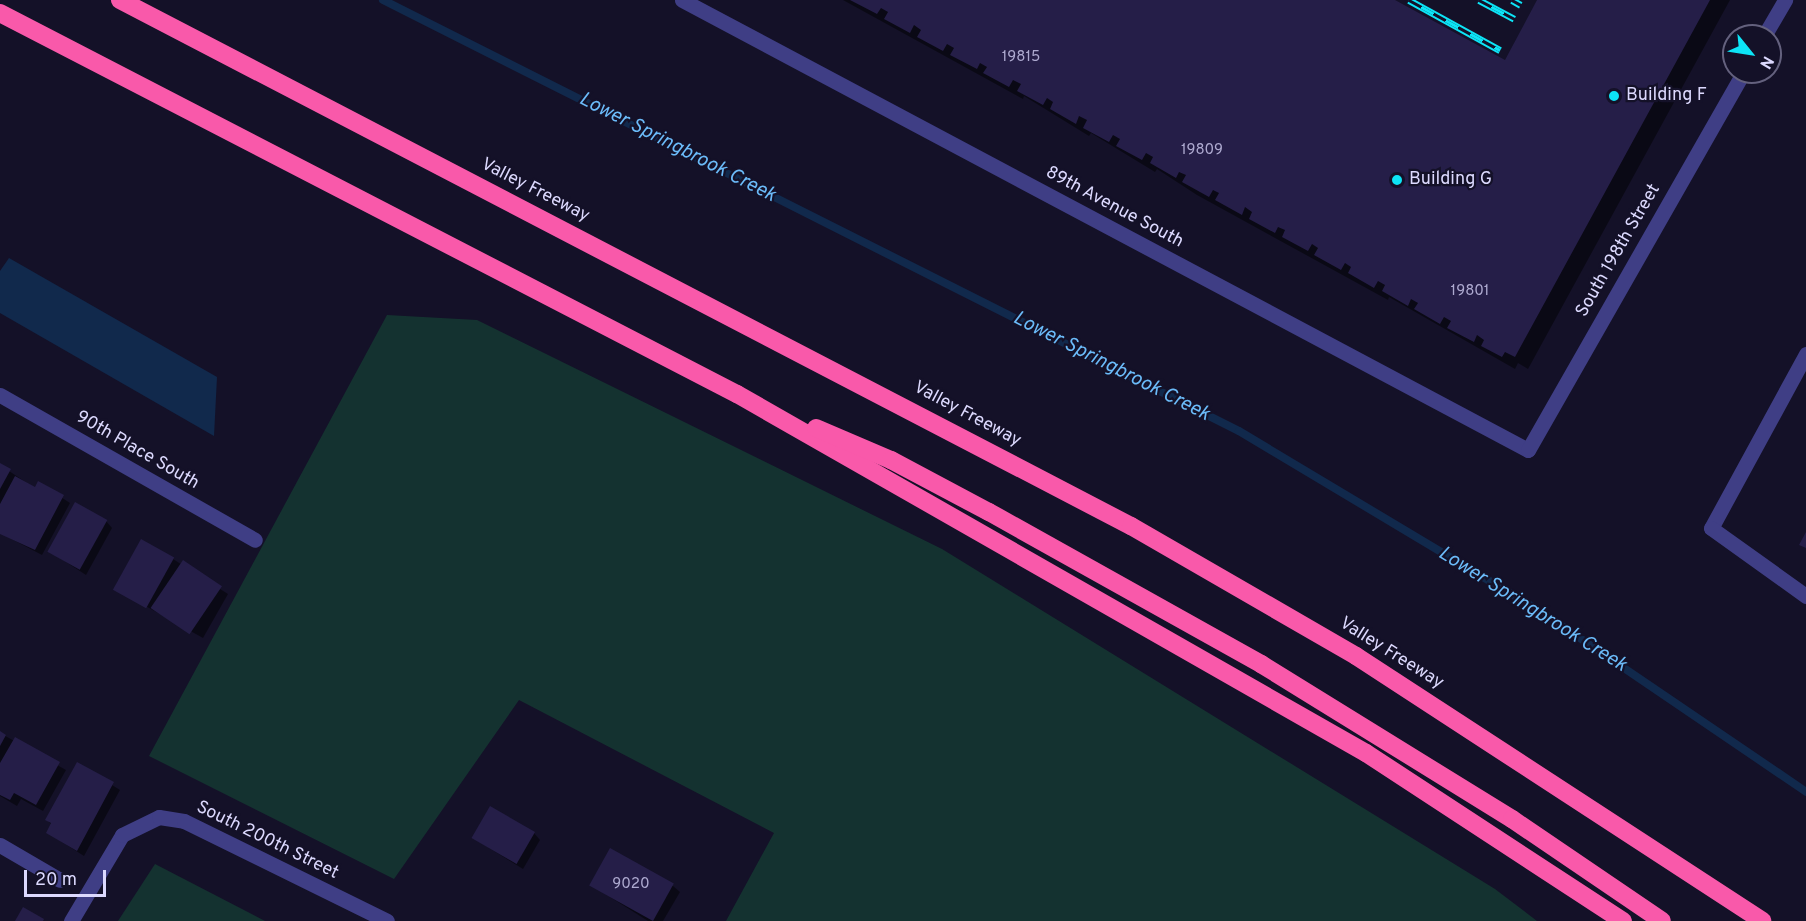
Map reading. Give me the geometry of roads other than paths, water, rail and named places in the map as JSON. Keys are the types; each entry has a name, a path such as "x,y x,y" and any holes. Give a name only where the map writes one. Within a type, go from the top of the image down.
{"highway":[{"name":"Valley Freeway","path":"120,0 1131,526 1356,656 1762,921"},
{"path":"0,14 737,394 1366,753 1623,921"},
{"path":"737,394 891,460 1179,616 1458,784 1662,921"}],"street":[{"name":"89th Avenue South","path":"682,0 1528,450"},
{"path":"1771,24 1785,0"},
{"name":"South 198th Street","path":"1528,450 1736,84"},
{"path":"1806,354 1711,528 1806,596"},
{"name":"90th Place South","path":"0,395 255,540"},
{"name":"South 200th Street","path":"71,921 122,835 159,817 184,820 387,921"},
{"path":"0,845 60,880"}],"water":[{"path":"9,258 217,377 214,436 0,313 0,271"}],"waterway":[{"name":"Lower Springbrook Creek","path":"383,0 1239,431 1543,613 1806,792"}],"railway":[{"path":"1409,0 1500,50"},
{"path":"1479,0 1514,19"},
{"path":"1512,0 1521,5"}],"place":[{"name":"Building F","path":"1614,96"},
{"name":"Building G","path":"1397,180"}]}
